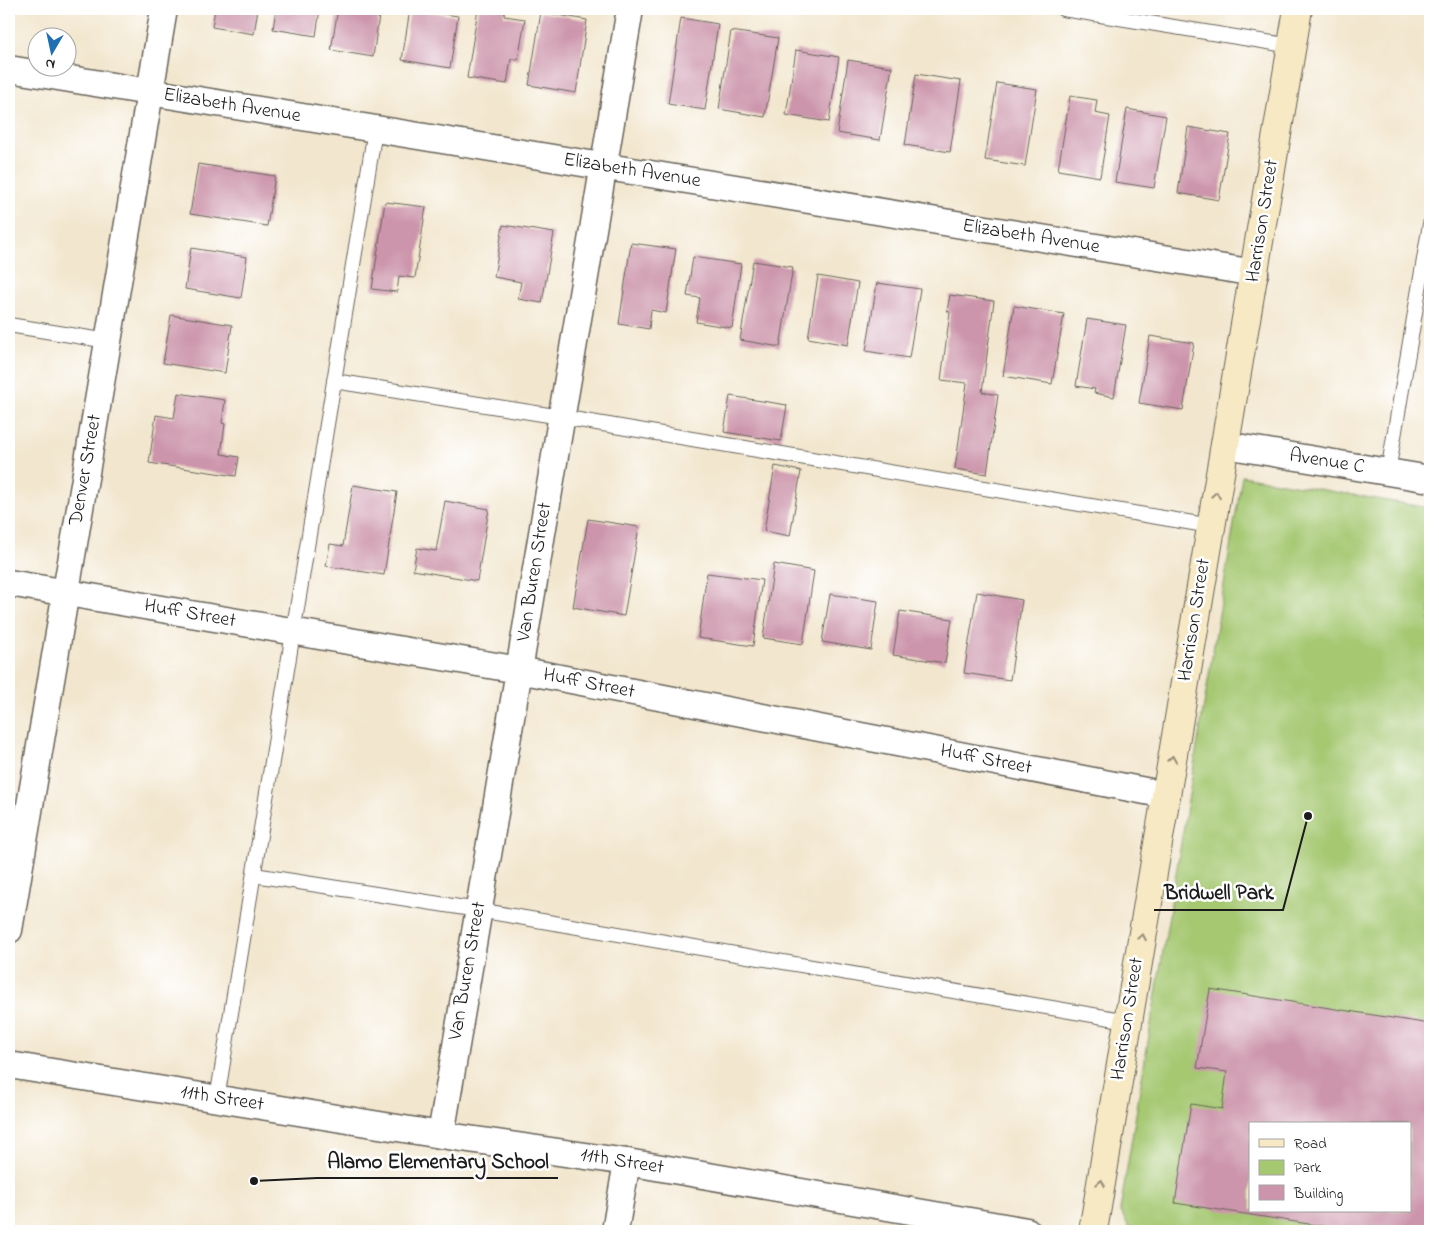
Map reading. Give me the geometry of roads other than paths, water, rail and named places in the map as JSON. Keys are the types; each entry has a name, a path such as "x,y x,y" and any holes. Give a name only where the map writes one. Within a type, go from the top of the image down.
{"street":[{"name":"Denver Street","path":"9,930 16,839 65,593 164,9"},
{"name":"Van Buren Street","path":"440,1135 630,9"},
{"name":"Harrison Street","path":"1093,1231 1298,9"},
{"name":"Elizabeth Avenue","path":"9,70 1254,273"},
{"name":"Avenue C","path":"1225,445 1430,479"},
{"name":"Huff Street","path":"9,584 519,670 1166,795"},
{"name":"11th Street","path":"9,1065 440,1135 628,1162 1027,1231"},
{"path":"615,1231 628,1162"}],"lane":[{"path":"1063,9 1292,46"},
{"path":"217,1099 375,130"},
{"path":"1388,472 1430,224"},
{"path":"9,324 108,341"},
{"path":"334,381 561,417 1211,526"},
{"path":"254,875 478,910 1128,1021"}],"place":[{"name":"Bridwell Park","path":"1308,816"},
{"name":"Alamo Elementary School","path":"254,1181"}]}
